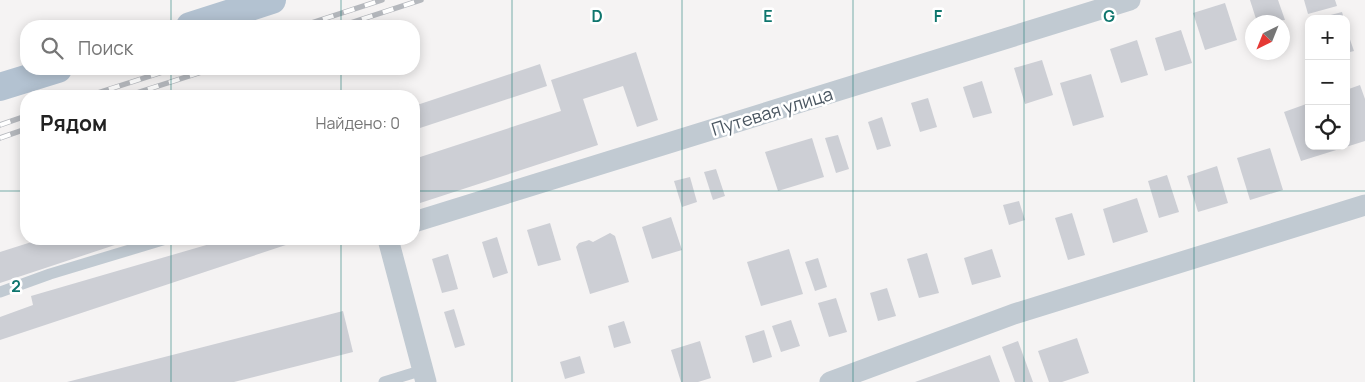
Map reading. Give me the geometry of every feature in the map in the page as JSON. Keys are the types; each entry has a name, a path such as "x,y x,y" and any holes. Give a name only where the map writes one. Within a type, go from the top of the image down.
{"main road":[{"path":"209,20 272,0"},
{"path":"0,87 39,75"}],"street":[{"name":"Путевая улица","path":"420,220 1130,0"},
{"path":"830,382 1014,314 1365,205"},
{"path":"390,245 425,376"}],"lane":[{"path":"0,292 50,274 146,245"},
{"path":"384,382 425,376"}],"building":[{"path":"1250,0 1278,0 1283,15 1255,15"},
{"path":"1304,0 1335,0 1337,6 1308,14"},
{"path":"1225,3 1237,40 1205,50 1193,13"},
{"path":"1342,12 1343,15 1330,15"},
{"path":"1181,30 1192,63 1165,71 1155,38"},
{"path":"1137,40 1148,75 1121,83 1110,49"},
{"path":"1350,40 1354,51 1350,52"},
{"path":"636,52 658,120 637,127 623,86 583,99 598,145 420,203 420,157 561,111 551,80"},
{"path":"1042,60 1053,95 1025,104 1014,68"},
{"path":"540,64 547,86 420,128 420,104"},
{"path":"1091,74 1104,117 1073,126 1060,83"},
{"path":"982,81 992,113 973,118 963,87"},
{"path":"1360,85 1365,99 1365,141 1350,146 1350,105 1350,89"},
{"path":"928,98 937,127 920,132 911,103"},
{"path":"1305,104 1305,150 1336,150 1301,161 1284,112"},
{"path":"882,117 891,146 877,150 868,122"},
{"path":"838,135 849,169 836,173 825,138"},
{"path":"812,138 824,177 778,191 765,152"},
{"path":"1270,148 1283,190 1250,200 1237,158"},
{"path":"1217,166 1228,203 1198,212 1187,176"},
{"path":"716,169 725,196 713,200 704,172"},
{"path":"1167,175 1179,212 1159,218 1148,181"},
{"path":"690,177 697,202 682,207 674,181"},
{"path":"1137,198 1148,232 1113,243 1103,209"},
{"path":"1019,201 1025,220 1009,225 1003,205"},
{"path":"1072,213 1085,255 1068,260 1055,218"},
{"path":"671,217 682,250 652,259 642,227"},
{"path":"550,223 561,260 538,266 527,230"},
{"path":"610,233 615,236 629,282 590,294 576,247 579,243 589,240 593,242"},
{"path":"497,237 508,273 493,278 482,242"},
{"path":"22,245 115,245 0,283 0,252"},
{"path":"206,245 286,245 0,340 0,317 33,305 31,296"},
{"path":"789,249 803,294 761,306 747,262"},
{"path":"992,249 1001,277 972,285 964,258"},
{"path":"927,253 939,293 919,298 907,259"},
{"path":"448,254 458,289 442,293 432,259"},
{"path":"818,258 827,287 815,291 805,262"},
{"path":"887,288 896,316 878,321 870,293"},
{"path":"836,298 847,332 829,337 818,303"},
{"path":"454,309 465,345 455,348 444,312"},
{"path":"343,311 353,352 234,382 67,382"},
{"path":"791,320 800,346 781,352 772,326"},
{"path":"624,321 631,343 614,348 608,326"},
{"path":"764,330 772,357 753,363 745,336"},
{"path":"1077,338 1089,373 1062,382 1049,382 1038,351"},
{"path":"700,341 711,378 698,382 681,382 671,350"},
{"path":"1018,341 1033,382 1015,382 1002,347"},
{"path":"990,355 1000,382 915,382"},
{"path":"580,356 585,373 565,379 560,362"}],"railway":[{"path":"320,20 382,0"},
{"path":"359,20 421,0"},
{"path":"107,90 153,75"},
{"path":"146,90 192,75"},
{"path":"0,125 20,118"},
{"path":"0,138 20,131"}]}
